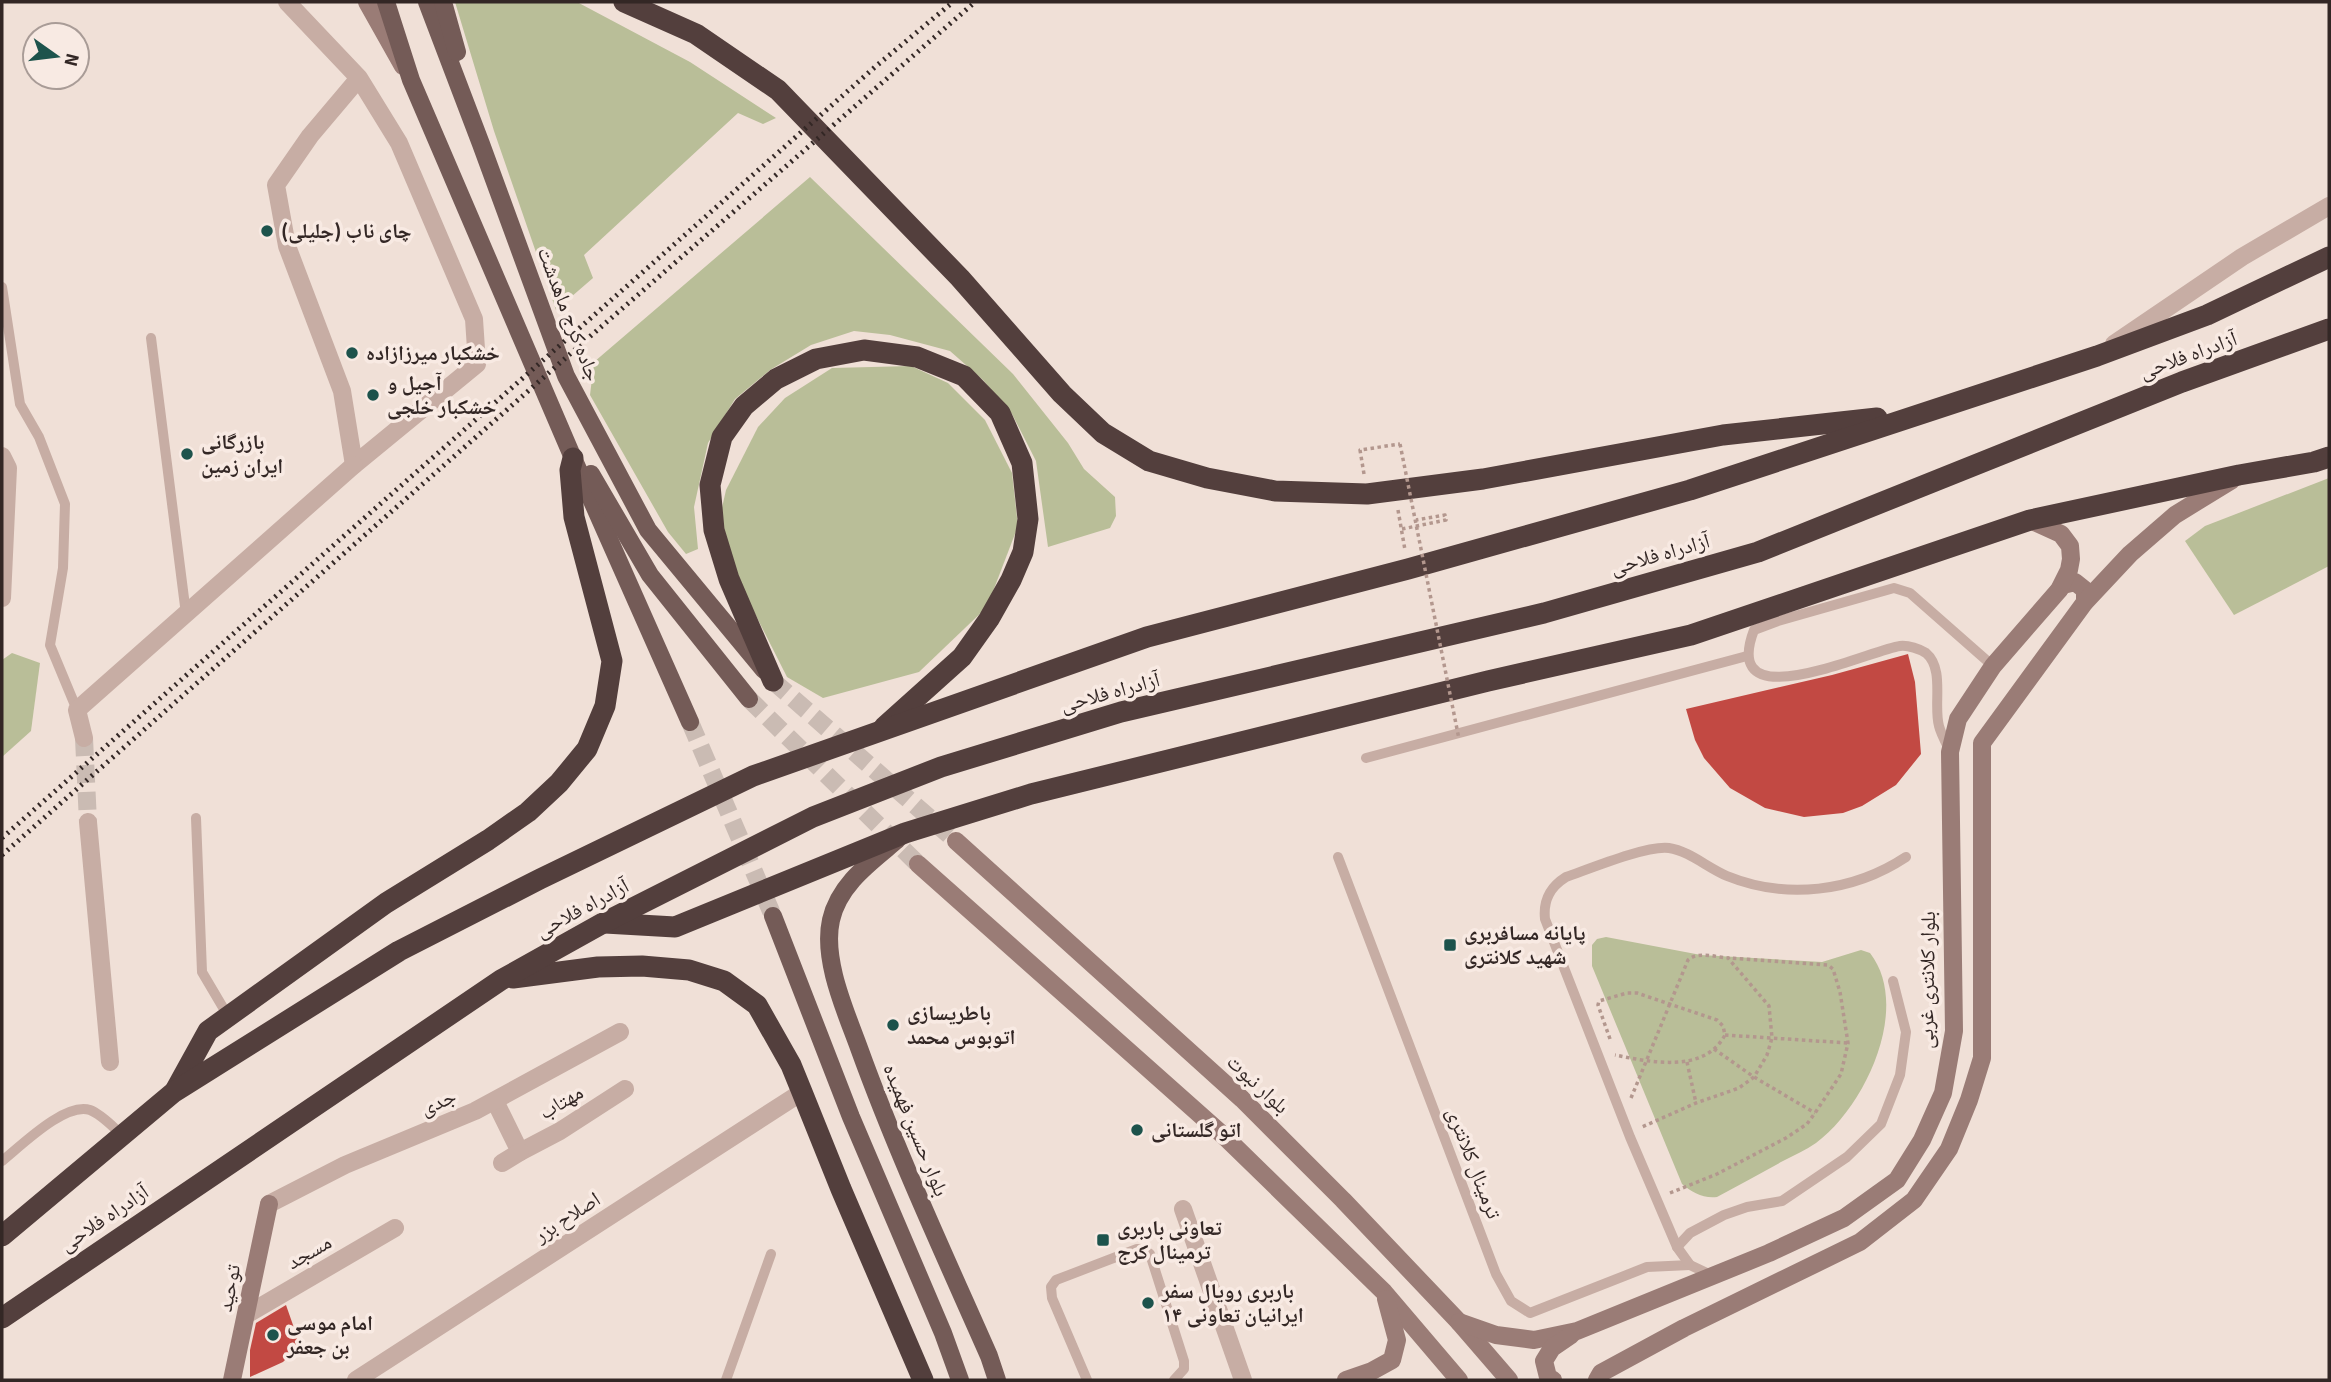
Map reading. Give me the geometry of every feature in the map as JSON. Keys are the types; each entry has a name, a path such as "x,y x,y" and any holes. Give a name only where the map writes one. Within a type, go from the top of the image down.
{"highway":[{"path":"624,2 696,34 778,90 960,278 1062,394 1103,433 1149,461 1207,478 1275,491 1367,494 1483,479 1723,435 1917,413"},
{"name":"آزادراه فلاحی","path":"2,1236 174,1092 399,951 753,776 1147,637 1408,569 1690,490 1917,413 2097,356 2207,315 2329,257"},
{"name":"آزادراه فلاحی","path":"2,1318 501,980 603,923 813,817 942,767 1121,712 1544,613 1758,552 2145,397 2329,329"},
{"path":"772,681 729,579 713,530 710,485 722,437 744,406 776,379 816,359 864,350 917,357 964,376 1000,413 1022,463 1028,519 1023,552 989,619 962,656 876,734"},
{"path":"603,923 675,927 822,865 905,834 1044,791 1488,681 1691,635 2030,520 2329,457"},
{"path":"174,1092 208,1031 386,904 528,812 559,783 587,749 605,706 612,661 574,517 570,470 573,458"},
{"path":"501,980 597,967 642,966 689,970 724,981 757,1005 803,1092 841,1189 923,1380"}],"main road":[{"path":"386,2 411,80 690,722"},
{"name":"جاده کرج ماهدشت","path":"426,2 566,376 648,530 772,681"},
{"path":"443,2 481,144"},
{"path":"573,458 584,464 650,575 749,699"},
{"name":"بلوار حسین فهمیده","path":"905,834 857,874 837,902 831,922 830,946 839,993 878,1101 997,1380"},
{"path":"773,916 851,1117 943,1333 960,1380"}],"street":[{"path":"84,738 77,710 355,464 477,364 474,319 399,143 359,78 287,2"},
{"path":"367,2 411,80"},
{"path":"355,464 342,391 287,246 276,185 310,136 359,78"},
{"path":"2097,356 2242,257 2329,206"},
{"path":"2,456 8,468 2,598"},
{"path":"1583,1380 1599,1377 1684,1328 1860,1242 1914,1200 1949,1149 1982,1058 1982,743 2085,602 2130,554 2175,515 2239,475"},
{"name":"بلوار کلانتری غربی","path":"1459,1322 1496,1335 1534,1340 1577,1331 1844,1218 1897,1181 1922,1140 1943,1093 1954,1031 1950,752 1958,719 1993,666 2059,590 2071,559 2070,546 2061,534 2030,520"},
{"path":"2059,590 2069,582 2081,584 2087,596 2085,602"},
{"path":"88,822 110,1062"},
{"name":"بلوار نبوت","path":"956,841 1242,1099 1459,1322 1509,1380"},
{"path":"918,864 1224,1136 1384,1292 1459,1380"},
{"name":"جدی","path":"269,1205 345,1165 495,1101 620,1032"},
{"name":"مهتاب","path":"502,1163 560,1131 625,1089"},
{"name":"اصلاح بزر","path":"356,1380 803,1092"},
{"path":"495,1101 520,1152"},
{"name":"توحید","path":"232,1380 269,1205"},
{"path":"1182,1209 1244,1380"},
{"name":"مسجد","path":"246,1315 395,1228"},
{"path":"1346,1380 1372,1371 1392,1360 1397,1340 1384,1292"},
{"path":"1553,1380 1548,1377 1544,1361 1552,1348 1577,1331"},
{"path":"989,1356 1007,1380"}],"lane":[{"path":"2,287 20,404 39,437 65,504 63,568 50,645 77,710"},
{"path":"151,338 186,614"},
{"path":"1950,752 1938,724 1936,674 1927,654 1919,649 1903,646 1793,677 1773,678 1761,674 1747,656 1754,630 1894,588 1910,593 1993,666"},
{"path":"1366,758 1747,656"},
{"path":"196,818 202,972 228,1016"},
{"path":"1712,1276 1690,1265 1677,1247 1630,1137 1545,919 1545,903 1551,888 1566,877 1657,848 1679,851 1708,867 1749,883 1792,890 1863,880 1885,871 1906,857"},
{"name":"ترمینال کلانتری","path":"1338,857 1496,1274 1511,1301 1530,1313 1647,1267 1690,1265"},
{"path":"1677,1247 1690,1233 1724,1215 1748,1207 1782,1201 1847,1157 1881,1124 1900,1075 1906,1032 1893,981"},
{"path":"2,1161 63,1114 78,1108 93,1111 121,1134"},
{"path":"1087,1380 1052,1298 1051,1287 1056,1280 1137,1250 1150,1254 1184,1361 1184,1368 1174,1380"},
{"path":"726,1380 771,1254"}],"path":[{"path":"1360,450 1400,444 1459,738"},
{"path":"1395,490 1408,569"},
{"path":"1402,528 1446,520 1446,514 1416,520"},
{"path":"1631,1098 1691,956 1828,965 1833,969 1840,992 1848,1043 1841,1074 1807,1124 1717,1174 1670,1193"},
{"path":"1642,1127 1696,1103 1739,1088 1754,1077 1768,1055 1772,1038 1769,1006 1728,958"},
{"path":"1598,1005 1600,1000 1627,993 1646,995 1717,1020 1723,1026 1725,1035 1721,1043 1687,1062 1646,1062 1615,1055"},
{"path":"1725,1035 1848,1043"},
{"path":"1714,1049 1754,1077 1815,1112"},
{"path":"1687,1062 1696,1103"}],"green space":[{"path":"455,2 577,2 690,62 776,118 763,124 738,113 584,255 593,278 556,310 494,131"},
{"path":"810,177 1013,374 1068,443 1084,469 1115,497 1116,516 1110,528 1048,547 1036,461 1012,414 983,380 950,351 890,335 854,331 811,345 770,370 735,399 708,443 694,507 698,549 686,554 668,532 590,395 594,362"},
{"path":"911,366 948,383 985,420 1012,473 1018,526 987,607 919,672 823,698 787,677 745,594 719,521 726,490 758,427 785,398 832,368"},
{"path":"2329,478 2329,566 2234,615 2185,541 2205,526"},
{"path":"12,653 40,663 31,731 2,757 2,660"},
{"path":"1606,937 1701,955 1822,962 1861,950 1870,953 1882,975 1886,1000 1884,1027 1877,1055 1851,1106 1816,1143 1717,1197 1703,1196 1689,1190 1682,1184 1592,966 1592,945 1597,939"}],"building":[{"path":"1908,654 1915,682 1921,754 1896,785 1862,806 1843,813 1804,817 1765,808 1730,788 1704,758 1695,740 1686,709 1832,675"},
{"name":"امام موسی بن جعفر","path":"286,1305 300,1345 283,1362 250,1377 250,1350 256,1323"}],"tunnel":[{"path":"773,681 956,841"},
{"path":"749,699 918,864"},
{"path":"690,722 773,916"},
{"path":"84,738 88,822"}],"railway":[{"path":"2,838 875,67 953,2"},
{"path":"2,855 586,340 975,2"}],"place":[{"name":"چای ناب (جلیلی)","path":"267,231"},
{"name":"خشکبار میرزازاده","path":"352,353"},
{"name":"آجیل و خشکبار خلجی","path":"373,395"},
{"name":"بازرگانی ایران زمین","path":"187,454"},
{"name":"پایانه مسافربری شهید کلانتری","path":"1450,945"},
{"name":"باطریسازی اتوبوس محمد","path":"893,1025"},
{"name":"اتو گلستانی","path":"1137,1130"},
{"name":"تعاونی باربری ترمینال کرج","path":"1103,1240"},
{"name":"باربری رویال سفر ایرانیان تعاونی ۱۴","path":"1148,1303"},
{"name":"امام موسی بن جعفر","path":"273,1335"}]}
